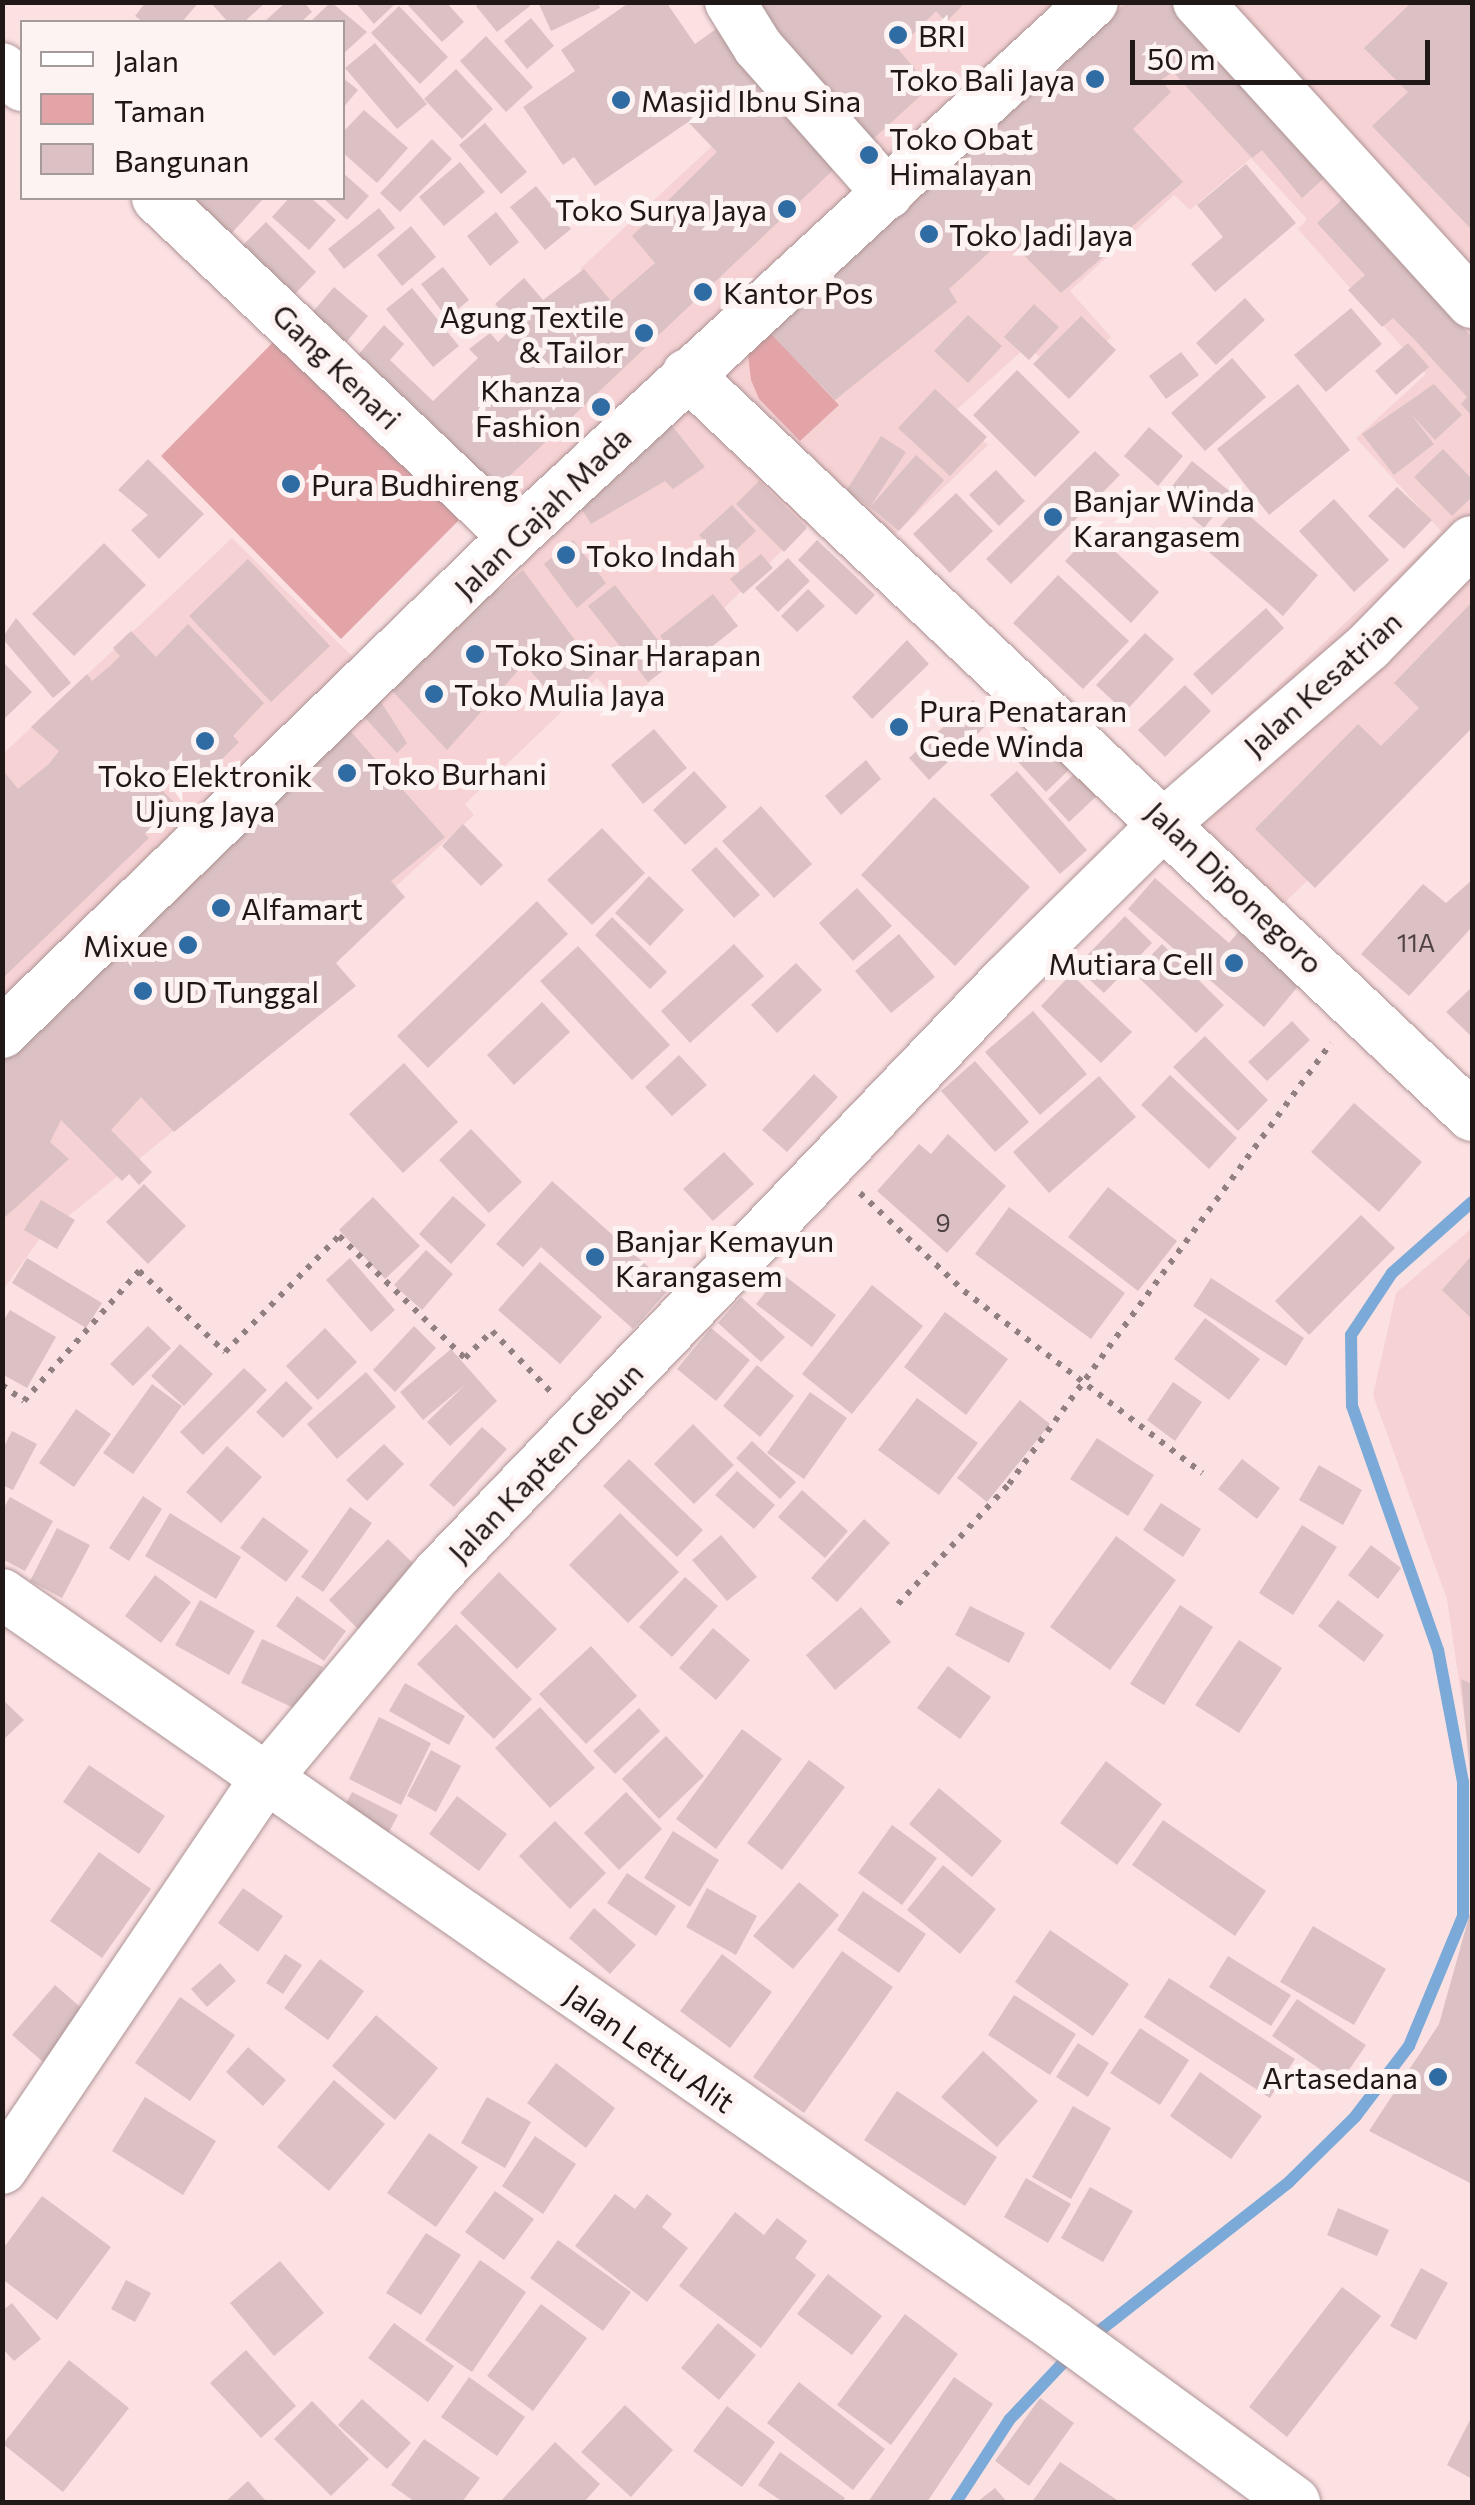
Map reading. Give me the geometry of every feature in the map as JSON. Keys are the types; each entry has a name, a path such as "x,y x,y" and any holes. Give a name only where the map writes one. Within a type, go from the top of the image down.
{"street":[{"path":"730,2 758,47 888,194"},
{"name":"Jalan Gajah Mada","path":"2,1033 687,374 888,194 1093,2"},
{"path":"1198,2 1472,302"},
{"name":"Gang Kenari","path":"159,200 514,538"},
{"name":"Jalan Diponegoro","path":"687,374 1167,821 1472,1116"},
{"name":"Jalan Kesatrian","path":"1167,821 1369,646 1472,540"},
{"name":"Jalan Kapten Gebun","path":"2,2169 264,1782 439,1572 830,1164 1167,821"},
{"name":"Jalan Lettu Alit","path":"2,1594 264,1782 1055,2327 1295,2502"}],"path":[{"path":"898,1604 1009,1484 1358,1005"},
{"path":"830,1164 964,1291 1086,1380 1202,1473"},
{"path":"2,1384 24,1401 139,1271 225,1352 339,1236 464,1358 492,1331 537,1377"}],"shaded area":[{"path":"772,2 1472,3 1472,722 1253,933 1136,819 1442,532 1356,438 1426,374 1298,229 1307,219 1251,158 1190,210 1174,195 1070,291 1111,337 1065,380 1027,346 953,413 988,445 870,558 821,512 625,706 597,678 465,804 474,815 310,965 337,998 38,1241 3,1290 3,754 232,538 360,664 498,524 434,458 607,301 580,269 786,77"},
{"path":"1472,1228 1472,1771 1447,1599 1373,1395 1396,1293"}],"green space":[{"path":"763,325 839,405 800,441 759,399 751,380 748,355"},
{"path":"287,328 468,511 341,639 161,456"}],"building":[{"path":"146,2 199,2 184,20 140,20 135,16"},
{"path":"210,2 266,2 246,20 226,20"},
{"path":"286,2 304,2 312,12 303,20 266,20"},
{"path":"331,2 367,32 345,52 345,20 312,20"},
{"path":"355,2 397,2 374,24"},
{"path":"405,2 446,2 464,22 442,42"},
{"path":"481,2 528,2 530,6 497,32 476,6"},
{"path":"538,2 598,2 600,8 551,31"},
{"path":"630,2 666,2 695,44 716,29 743,67 755,59 846,158 483,501 345,370 384,325 404,344 390,360 433,401 478,358 469,349 490,333 498,342 514,326 495,304 524,278 543,300 584,269 611,301 655,263 632,236 717,152 688,122 595,186 574,157 563,165 523,107 575,71 561,50"},
{"path":"739,2 966,2 946,22 936,11 898,49 930,87 860,151"},
{"path":"1127,2 1173,2 1332,171 1302,198 1262,150 1252,158 1173,72 1161,80 1171,92 1133,129 1183,182 1120,237 1114,229 1095,247 1104,256 1061,293 1006,237 949,289 957,302 835,400 770,333"},
{"path":"1412,2 1472,2 1472,230 1372,126 1408,92 1364,48"},
{"path":"399,6 448,57 420,84 371,33"},
{"path":"531,18 554,46 527,69 504,41"},
{"path":"486,36 533,87 506,112 460,61"},
{"path":"375,43 427,104 397,129 345,68"},
{"path":"456,69 493,109 462,139 424,99"},
{"path":"345,79 358,90 345,105"},
{"path":"364,110 408,148 377,183 345,155 345,130"},
{"path":"485,123 527,172 501,194 459,145"},
{"path":"432,139 452,159 400,212 380,193"},
{"path":"460,162 485,192 444,226 419,197"},
{"path":"1246,164 1296,223 1215,292 1191,264 1223,237 1197,205"},
{"path":"345,175 369,196 347,220 325,200 345,200"},
{"path":"536,186 571,229 545,250 510,207"},
{"path":"1348,194 1396,245 1390,251 1472,337 1472,416 1461,404 1467,397 1412,337 1393,318 1382,327 1348,290 1365,275 1317,223"},
{"path":"187,200 262,200 228,237"},
{"path":"287,200 313,200 336,220 309,250 272,217"},
{"path":"379,208 395,228 344,269 328,249"},
{"path":"496,212 519,242 490,266 467,236"},
{"path":"266,222 316,272 292,297 242,246"},
{"path":"411,226 436,257 402,286 377,255"},
{"path":"443,267 469,300 447,318 421,284"},
{"path":"334,287 368,316 334,357 299,328"},
{"path":"412,288 459,346 433,367 386,309"},
{"path":"1245,298 1265,320 1216,365 1196,343"},
{"path":"1034,304 1059,327 1029,360 1004,337"},
{"path":"1351,308 1382,344 1326,392 1294,355"},
{"path":"968,315 1002,346 968,383 934,351"},
{"path":"1081,316 1116,350 1069,399 1033,364"},
{"path":"1408,343 1429,367 1396,395 1375,371"},
{"path":"1181,352 1199,375 1166,399 1149,376"},
{"path":"1232,358 1266,397 1205,451 1171,413"},
{"path":"1017,370 1080,432 1035,477 973,415"},
{"path":"1298,384 1350,450 1269,515 1217,449"},
{"path":"1434,384 1462,415 1435,440 1410,413 1434,444 1394,475 1362,434"},
{"path":"935,389 987,437 950,476 898,428"},
{"path":"661,412 705,467 673,489 665,481 591,524 573,494"},
{"path":"1149,427 1183,456 1158,486 1124,456"},
{"path":"881,436 906,452 870,507 846,491"},
{"path":"1443,449 1472,479 1472,497 1452,516 1414,477"},
{"name":"Banjar Winda Karangasem","path":"1095,451 1120,475 1011,584 986,559"},
{"path":"916,455 944,480 899,531 870,507"},
{"path":"148,459 204,514 159,559 131,530 148,515 118,490"},
{"path":"1192,461 1232,493 1204,528 1165,495"},
{"path":"996,470 1025,501 999,526 969,495"},
{"path":"759,481 807,528 784,552 736,504"},
{"path":"1397,487 1432,520 1404,549 1368,516"},
{"path":"956,493 993,531 950,573 913,534"},
{"path":"1334,499 1389,560 1354,592 1299,531"},
{"path":"732,505 756,531 724,561 699,535"},
{"path":"1238,506 1318,575 1283,616 1203,547"},
{"path":"1093,531 1159,592 1131,623 1065,561"},
{"path":"573,540 606,583 577,608 544,564"},
{"path":"817,540 875,595 856,615 798,560"},
{"path":"104,543 146,585 74,656 32,614"},
{"path":"761,554 773,568 743,594 730,579"},
{"path":"788,558 810,581 778,612 755,588"},
{"path":"248,559 330,646 271,702 189,616"},
{"path":"523,570 597,670 560,704 524,664 447,750 385,683 492,581 499,590"},
{"path":"1058,575 1129,641 1083,689 1013,623"},
{"path":"615,585 675,662 648,682 588,606"},
{"path":"808,589 825,606 797,632 781,616"},
{"path":"713,594 738,626 685,668 660,636"},
{"path":"1472,602 1472,728 1315,888 1255,829 1358,724 1381,746 1419,708 1394,683"},
{"path":"1266,608 1284,628 1212,695 1193,674"},
{"path":"16,618 71,683 53,698 2,638"},
{"path":"188,624 264,703 233,736 239,742 193,788 181,775 162,790 176,804 145,834 149,838 5,976 2,769 18,789 49,764 59,751 31,727 87,674 92,681 111,665 120,656 113,648 131,631 156,657"},
{"path":"1145,633 1174,659 1125,712 1096,685"},
{"path":"907,640 929,664 872,719 852,697"},
{"path":"2,661 32,692 2,721"},
{"path":"1185,685 1211,711 1165,757 1138,730"},
{"path":"376,694 407,743 397,753 358,710"},
{"path":"973,700 993,719 929,780 909,758"},
{"path":"1041,721 1077,762 1046,792 1008,751"},
{"path":"343,723 445,837 391,881 405,897 336,963 356,986 174,1132 141,1097 111,1130 152,1172 139,1185 129,1174 122,1181 61,1120 50,1142 69,1159 2,1220 2,1062"},
{"path":"654,729 687,768 643,804 611,765"},
{"path":"866,760 881,779 841,815 825,796"},
{"path":"1079,769 1101,792 1069,822 1048,799"},
{"path":"694,771 727,807 685,845 653,810"},
{"path":"1017,771 1087,850 1060,874 990,795"},
{"path":"934,797 1030,887 955,966 861,875"},
{"path":"761,806 812,864 774,898 722,841"},
{"path":"463,824 503,865 481,886 442,846"},
{"path":"602,828 645,873 592,925 547,880"},
{"path":"716,847 760,895 734,918 691,870"},
{"path":"649,876 684,910 650,946 615,913"},
{"name":"Mutiara Cell","path":"1155,878 1229,943 1239,931 1300,984 1264,1027 1128,909"},
{"path":"1472,880 1472,927 1409,996 1361,954 1423,884 1446,903"},
{"path":"857,888 892,926 853,961 819,923"},
{"path":"537,901 568,934 428,1068 397,1036"},
{"path":"1125,916 1152,943 1104,993 1076,967"},
{"path":"612,917 667,972 650,989 595,935"},
{"path":"899,934 935,977 891,1013 855,971"},
{"path":"734,944 764,976 690,1043 661,1011"},
{"path":"1162,944 1224,1005 1196,1033 1134,973"},
{"path":"578,946 670,1045 632,1080 540,981"},
{"path":"796,963 822,990 777,1033 751,1005"},
{"path":"1071,974 1132,1032 1101,1063 1041,1006"},
{"path":"1472,987 1472,1037 1446,1012"},
{"path":"542,1002 570,1032 514,1085 487,1055"},
{"path":"1033,1011 1087,1074 1040,1115 985,1052"},
{"path":"1292,1021 1310,1040 1267,1081 1248,1062"},
{"path":"1205,1036 1268,1100 1238,1131 1173,1067"},
{"path":"679,1055 707,1085 672,1116 645,1087"},
{"path":"975,1061 1029,1122 995,1152 941,1091"},
{"path":"404,1063 458,1122 403,1173 349,1114"},
{"path":"814,1074 838,1097 787,1152 762,1130"},
{"path":"1170,1075 1237,1138 1209,1169 1141,1105"},
{"path":"1099,1076 1136,1117 1049,1193 1013,1152"},
{"path":"1354,1103 1422,1162 1379,1212 1311,1152"},
{"path":"471,1129 522,1182 489,1213 439,1160"},
{"path":"948,1134 1006,1186 947,1253 877,1191 919,1144 931,1154"},
{"path":"724,1152 754,1184 713,1221 683,1189"},
{"name":"Banjar Kemayun Karangasem","path":"552,1181 671,1287 633,1329 541,1247 523,1267 496,1244"},
{"path":"144,1184 186,1226 148,1264 106,1222"},
{"path":"1108,1187 1177,1241 1138,1291 1068,1237"},
{"path":"453,1196 486,1225 451,1264 419,1234"},
{"path":"373,1197 420,1246 385,1279 339,1230"},
{"path":"41,1200 75,1220 57,1249 24,1230"},
{"path":"1009,1207 1125,1293 1091,1339 975,1254"},
{"path":"1361,1215 1395,1248 1309,1335 1275,1301"},
{"path":"426,1250 453,1274 422,1310 394,1285"},
{"path":"1472,1255 1472,1319 1442,1290"},
{"path":"27,1258 102,1303 86,1328 12,1283"},
{"path":"350,1258 395,1310 371,1332 326,1280"},
{"path":"540,1262 602,1317 560,1364 498,1310"},
{"path":"781,1273 836,1315 812,1347 756,1304"},
{"path":"1211,1278 1304,1338 1286,1366 1193,1306"},
{"path":"872,1285 923,1326 852,1414 802,1374"},
{"path":"741,1297 785,1337 761,1362 718,1323"},
{"path":"10,1310 56,1337 27,1388 2,1374 2,1323"},
{"path":"945,1312 1008,1359 966,1415 904,1367"},
{"path":"1205,1318 1260,1359 1229,1400 1174,1359"},
{"path":"148,1326 171,1348 133,1386 110,1364"},
{"path":"414,1326 436,1348 395,1392 373,1370"},
{"path":"325,1328 357,1362 318,1400 286,1366"},
{"path":"711,1328 750,1360 716,1401 677,1369"},
{"path":"180,1344 213,1374 184,1406 151,1376"},
{"path":"451,1349 497,1401 450,1446 427,1422 466,1384 423,1420 400,1392"},
{"path":"757,1365 794,1396 760,1437 723,1406"},
{"path":"244,1368 267,1390 203,1455 180,1432"},
{"path":"366,1372 396,1407 337,1459 307,1424"},
{"path":"286,1381 313,1408 283,1438 256,1412"},
{"path":"1173,1382 1202,1402 1175,1441 1147,1420"},
{"path":"152,1384 182,1406 133,1474 103,1453"},
{"path":"810,1392 847,1418 804,1479 767,1453"},
{"path":"917,1398 978,1443 939,1495 878,1450"},
{"path":"1020,1400 1050,1424 987,1502 957,1478"},
{"path":"76,1409 111,1434 74,1487 39,1463"},
{"path":"693,1424 734,1465 694,1504 654,1464"},
{"path":"482,1427 507,1449 454,1507 429,1485"},
{"path":"12,1431 37,1444 13,1490 2,1485 2,1450"},
{"path":"1097,1438 1154,1475 1128,1516 1070,1479"},
{"path":"752,1441 796,1482 780,1499 736,1458"},
{"path":"384,1444 404,1464 367,1501 346,1480"},
{"path":"227,1446 262,1477 221,1523 186,1492"},
{"path":"629,1459 703,1530 677,1557 603,1486"},
{"path":"1242,1459 1280,1488 1257,1519 1218,1489"},
{"path":"1319,1465 1362,1490 1343,1525 1299,1500"},
{"path":"737,1471 775,1505 754,1529 715,1495"},
{"path":"802,1490 848,1531 825,1558 778,1517"},
{"path":"143,1496 162,1509 129,1561 109,1548"},
{"path":"10,1497 53,1521 25,1571 2,1559 2,1511"},
{"path":"1161,1503 1201,1529 1183,1557 1143,1530"},
{"path":"350,1507 372,1523 323,1592 301,1577"},
{"path":"170,1513 241,1557 216,1599 145,1556"},
{"path":"620,1513 679,1572 628,1623 569,1565"},
{"path":"263,1517 309,1551 286,1582 240,1548"},
{"path":"864,1519 890,1543 837,1602 811,1578"},
{"path":"1302,1525 1337,1547 1293,1615 1259,1593"},
{"path":"57,1528 90,1545 62,1598 30,1581"},
{"path":"721,1535 757,1577 727,1601 692,1560"},
{"path":"1116,1536 1176,1580 1110,1670 1050,1627"},
{"path":"388,1539 418,1568 358,1629 329,1600"},
{"path":"1371,1545 1401,1568 1378,1599 1348,1575"},
{"path":"499,1572 557,1629 517,1669 460,1613"},
{"path":"155,1575 191,1602 161,1643 125,1616"},
{"path":"685,1577 718,1606 672,1657 639,1627"},
{"path":"297,1596 346,1631 324,1661 276,1626"},
{"path":"200,1600 255,1631 229,1675 175,1645"},
{"path":"1338,1600 1384,1635 1364,1662 1318,1626"},
{"path":"1180,1605 1213,1627 1164,1705 1130,1684"},
{"path":"970,1606 1025,1633 1009,1663 955,1635"},
{"path":"861,1607 891,1642 835,1690 806,1655"},
{"path":"456,1624 532,1699 494,1739 417,1664"},
{"path":"713,1628 750,1660 716,1700 679,1668"},
{"path":"262,1639 323,1667 302,1712 241,1683"},
{"path":"1239,1640 1282,1668 1239,1733 1195,1705"},
{"path":"591,1646 637,1696 586,1744 539,1694"},
{"path":"948,1666 991,1697 960,1739 917,1708"},
{"path":"1461,1679 1472,1684 1472,1774 1470,1774"},
{"path":"405,1683 465,1716 449,1745 389,1711"},
{"path":"2,1699 24,1720 2,1741"},
{"path":"540,1707 595,1768 550,1808 495,1748"},
{"path":"639,1708 660,1731 615,1774 593,1751"},
{"path":"379,1717 431,1743 401,1805 349,1779"},
{"path":"742,1729 782,1759 716,1849 676,1819"},
{"path":"666,1736 704,1776 659,1819 622,1779"},
{"path":"431,1750 461,1766 436,1812 407,1796"},
{"path":"809,1760 845,1787 782,1870 747,1843"},
{"path":"1106,1761 1162,1804 1117,1865 1060,1823"},
{"path":"89,1765 165,1816 139,1854 63,1802"},
{"path":"939,1788 1002,1841 972,1877 909,1824"},
{"path":"352,1792 398,1815 383,1843 337,1820"},
{"path":"626,1792 662,1829 619,1870 584,1833"},
{"path":"457,1796 507,1834 479,1871 429,1834"},
{"path":"1163,1820 1266,1891 1235,1936 1132,1865"},
{"path":"555,1821 606,1873 570,1909 519,1856"},
{"path":"892,1825 937,1858 902,1905 858,1873"},
{"path":"673,1831 719,1860 690,1907 644,1878"},
{"path":"99,1852 151,1889 102,1958 50,1921"},
{"path":"943,1865 996,1909 960,1954 907,1910"},
{"path":"627,1873 676,1906 656,1936 607,1903"},
{"path":"799,1882 839,1915 793,1969 753,1936"},
{"path":"243,1888 283,1916 258,1952 218,1923"},
{"path":"707,1888 757,1916 736,1955 686,1927"},
{"path":"863,1891 926,1934 899,1973 837,1930"},
{"name":"Artasedana","path":"1472,1906 1472,2184 1369,2131 1439,2024"},
{"path":"594,1908 636,1945 610,1974 569,1938"},
{"path":"1313,1926 1386,1969 1354,2025 1280,1982"},
{"path":"1050,1930 1129,1984 1093,2036 1015,1982"},
{"path":"842,1951 893,1987 804,2113 753,2077"},
{"path":"285,1954 302,1965 283,1994 266,1983"},
{"path":"722,1954 772,1992 730,2048 680,2011"},
{"path":"1228,1956 1291,1995 1271,2026 1209,1987"},
{"path":"320,1959 364,1991 328,2040 284,2008"},
{"path":"220,1963 236,1981 207,2007 191,1989"},
{"path":"1169,1978 1295,2059 1270,2098 1144,2017"},
{"path":"55,1985 86,2012 43,2062 12,2035"},
{"path":"1014,1995 1076,2034 1050,2075 988,2035"},
{"path":"180,1997 235,2035 190,2101 135,2063"},
{"path":"1297,1999 1366,2045 1340,2083 1272,2036"},
{"path":"376,2015 438,2068 395,2120 332,2066"},
{"path":"1140,2028 1189,2060 1160,2105 1110,2073"},
{"path":"1078,2043 1109,2063 1088,2097 1056,2077"},
{"path":"248,2047 286,2080 263,2106 226,2072"},
{"path":"983,2051 1038,2101 997,2147 941,2097"},
{"path":"556,2063 615,2108 586,2148 527,2103"},
{"path":"1200,2072 1262,2116 1231,2159 1170,2116"},
{"path":"334,2080 385,2124 329,2191 277,2147"},
{"path":"897,2091 997,2157 965,2206 864,2140"},
{"path":"145,2097 216,2141 183,2195 112,2151"},
{"path":"487,2097 531,2122 505,2168 461,2143"},
{"path":"1073,2106 1111,2128 1071,2199 1032,2177"},
{"path":"429,2133 478,2167 436,2227 387,2193"},
{"path":"535,2136 576,2164 543,2214 502,2186"},
{"path":"1026,2178 1071,2204 1048,2243 1004,2217"},
{"path":"1090,2187 1133,2211 1103,2262 1061,2238"},
{"path":"495,2191 534,2219 504,2260 465,2232"},
{"path":"615,2194 635,2209 647,2194 672,2214 662,2227 688,2248 647,2302 575,2246"},
{"path":"42,2196 111,2247 57,2320 2,2279 2,2250"},
{"path":"1338,2208 1389,2230 1377,2256 1327,2235"},
{"path":"735,2212 764,2235 777,2218 807,2241 795,2258 816,2275 761,2348 679,2286"},
{"path":"426,2233 461,2255 421,2315 386,2293"},
{"path":"558,2240 631,2292 603,2331 530,2278"},
{"path":"480,2260 526,2292 472,2372 425,2340"},
{"path":"280,2261 324,2313 274,2356 230,2303"},
{"path":"1421,2268 1448,2283 1416,2340 1390,2326"},
{"path":"828,2274 882,2316 852,2355 797,2314"},
{"path":"126,2280 151,2293 135,2322 111,2309"},
{"path":"1342,2287 1381,2316 1287,2437 1249,2407"},
{"path":"12,2303 41,2339 14,2361 2,2348 2,2311"},
{"path":"541,2304 587,2338 533,2411 487,2376"},
{"path":"905,2314 958,2354 891,2445 837,2405"},
{"path":"394,2323 454,2366 428,2402 368,2358"},
{"path":"718,2323 756,2355 719,2400 681,2368"},
{"path":"246,2350 296,2406 261,2438 210,2383"},
{"path":"69,2360 129,2408 63,2492 3,2444"},
{"path":"469,2377 525,2417 497,2456 441,2417"},
{"path":"954,2377 993,2404 927,2502 868,2502"},
{"path":"799,2382 885,2449 853,2490 767,2423"},
{"path":"1040,2398 1074,2423 1029,2486 995,2461"},
{"path":"362,2399 411,2443 387,2469 338,2425"},
{"path":"312,2401 369,2459 331,2496 274,2439"},
{"path":"625,2405 673,2450 631,2497 581,2452"},
{"path":"727,2406 775,2442 742,2487 693,2451"},
{"path":"1472,2416 1472,2479 1447,2465"},
{"path":"424,2439 480,2478 462,2502 415,2502 391,2485"},
{"path":"555,2442 600,2484 584,2502 500,2502"},
{"path":"780,2452 845,2498 842,2502 783,2502 758,2485"},
{"path":"1060,2462 1120,2502 1032,2502"},
{"path":"248,2481 267,2502 225,2502"},
{"path":"995,2488 1007,2502 977,2502"}],"waterway":[{"path":"1089,2339 1289,2182 1355,2117 1409,2046 1463,1916 1463,1782 1438,1650 1352,1406 1351,1335 1392,1273 1472,1202"},
{"path":"956,2502 1010,2419 1074,2351"}],"place":[{"name":"BRI","path":"898,35"},
{"name":"Toko Bali Jaya","path":"1095,79"},
{"name":"Masjid Ibnu Sina","path":"621,100"},
{"name":"Toko Obat Himalayan","path":"869,155"},
{"name":"Toko Surya Jaya","path":"787,209"},
{"name":"Toko Jadi Jaya","path":"929,234"},
{"name":"Kantor Pos","path":"703,292"},
{"name":"Agung Textile & Tailor","path":"644,333"},
{"name":"Khanza Fashion","path":"601,407"},
{"name":"Pura Budhireng","path":"291,484"},
{"name":"Banjar Winda Karangasem","path":"1053,517"},
{"name":"Toko Indah","path":"566,555"},
{"name":"Toko Sinar Harapan","path":"475,654"},
{"name":"Toko Mulia Jaya","path":"434,694"},
{"name":"Pura Penataran Gede Winda","path":"899,727"},
{"name":"Toko Elektronik Ujung Jaya","path":"205,741"},
{"name":"Toko Burhani","path":"347,773"},
{"name":"Alfamart","path":"221,908"},
{"name":"Mixue","path":"188,945"},
{"name":"Mutiara Cell","path":"1234,963"},
{"name":"UD Tunggal","path":"143,991"},
{"name":"Banjar Kemayun Karangasem","path":"595,1257"},
{"name":"Artasedana","path":"1438,2077"}]}
